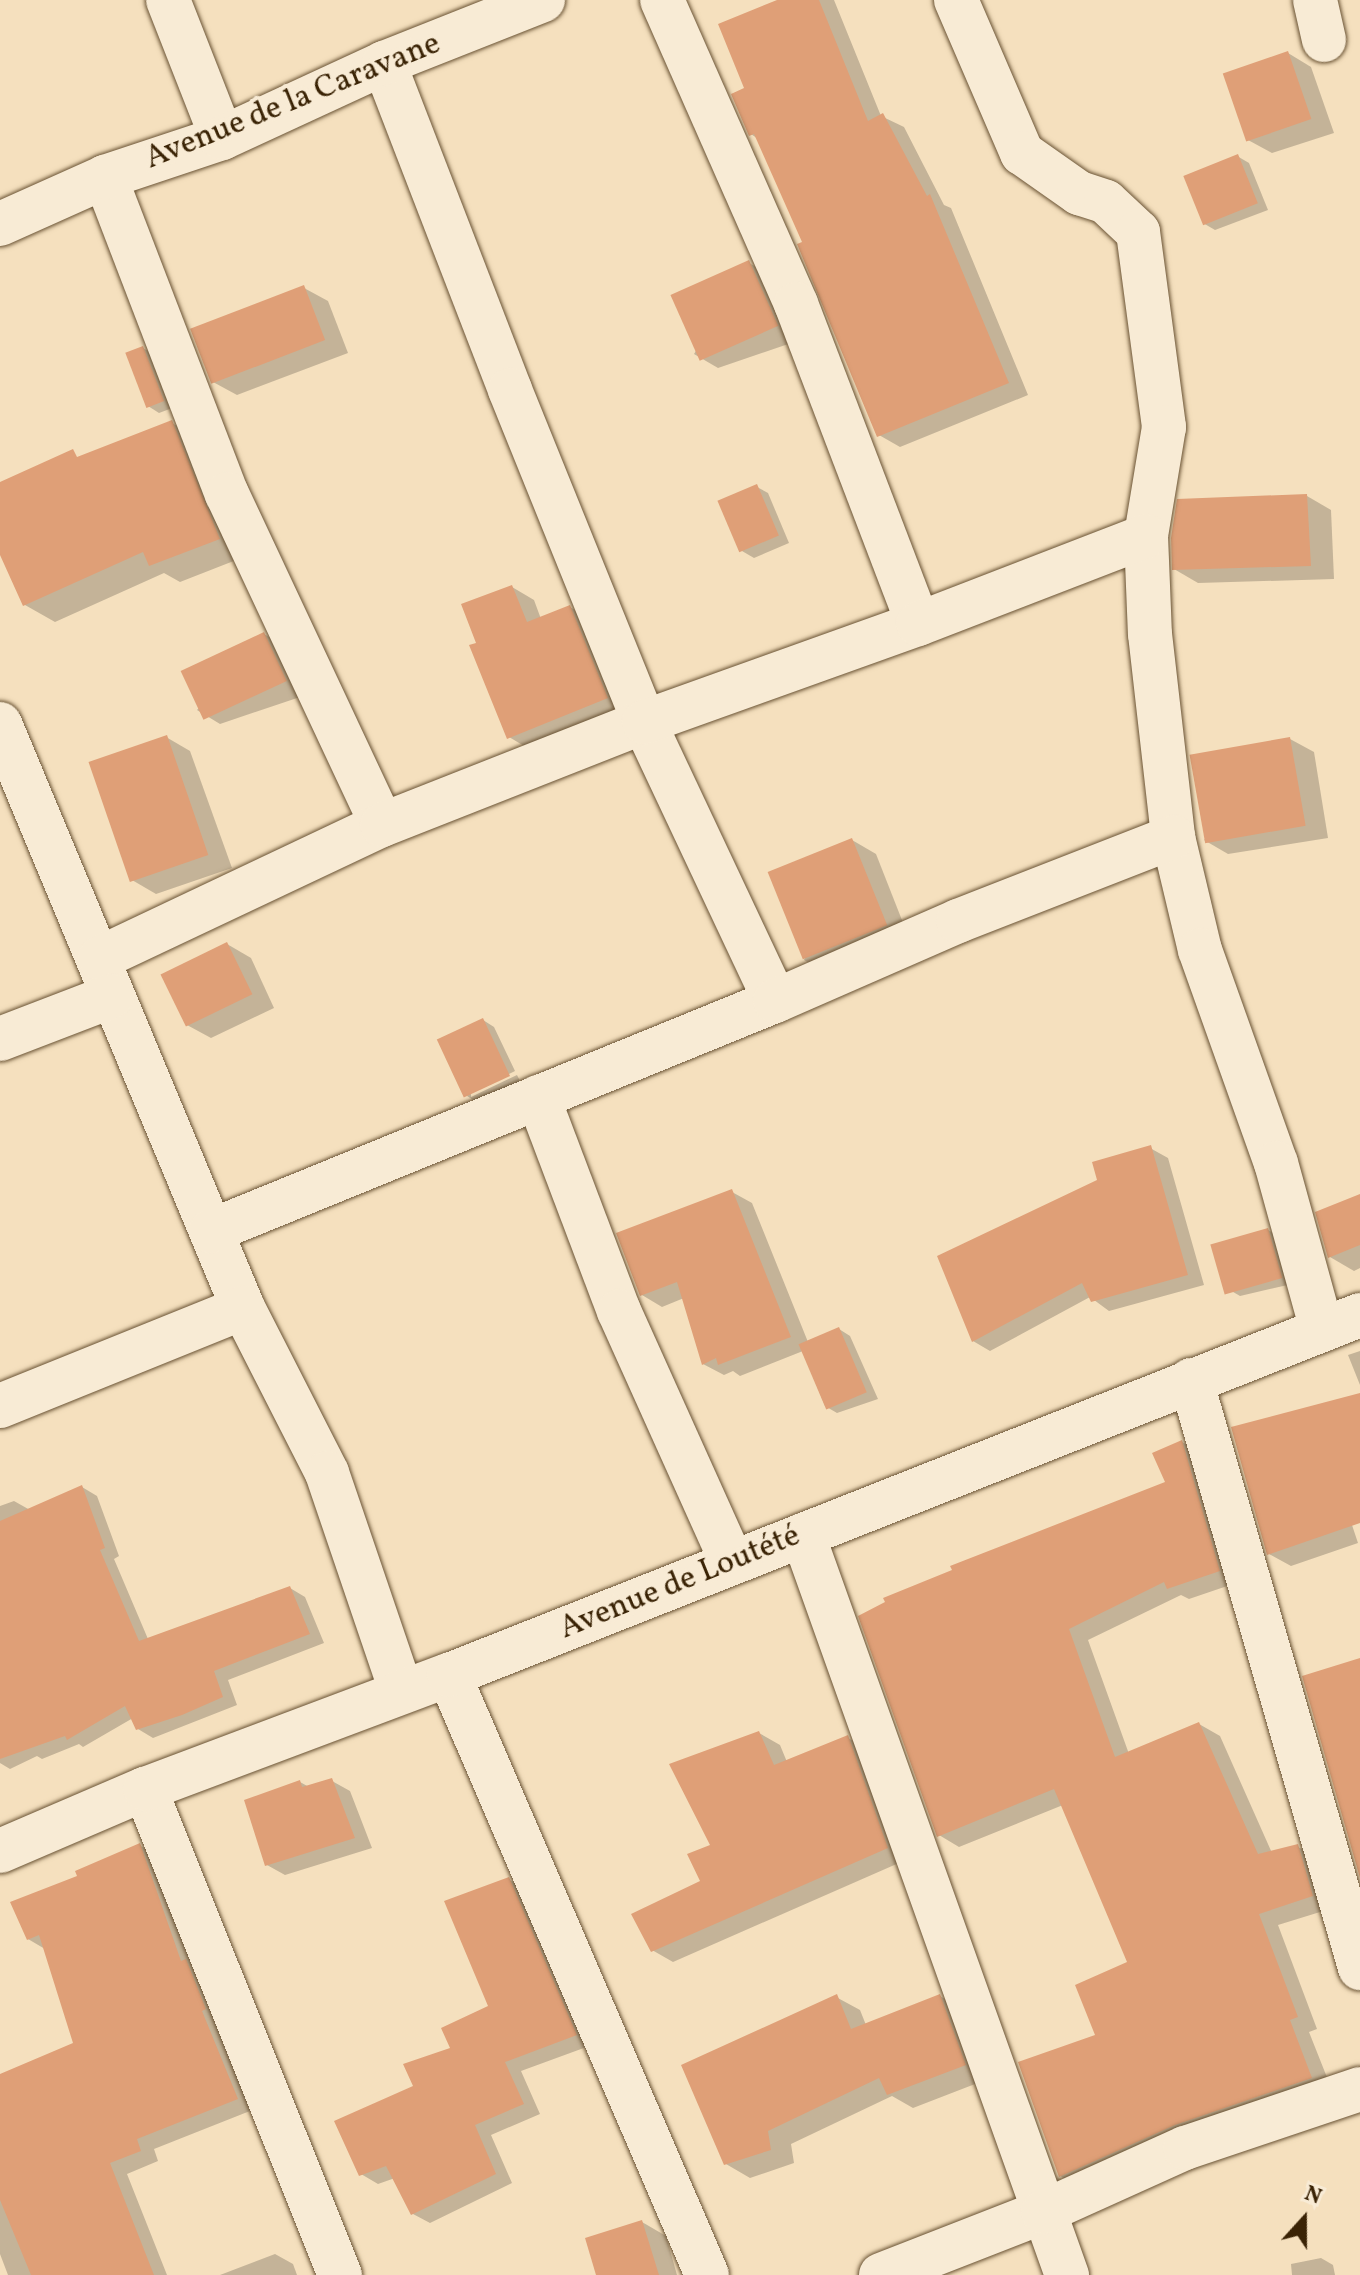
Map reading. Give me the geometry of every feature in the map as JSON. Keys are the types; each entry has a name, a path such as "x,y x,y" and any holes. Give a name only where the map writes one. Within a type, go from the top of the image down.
{"street":[{"path":"168,0 222,138"},
{"name":"Avenue de la Caravane","path":"0,224 105,177 222,138 384,63 543,0"},
{"path":"662,0 796,304 918,624"},
{"path":"956,0 1022,153 1079,193 1106,202 1138,232 1164,427 1146,536 1150,634 1173,837 1200,950 1276,1163 1341,1323"},
{"path":"384,63 510,390 644,722 775,1001"},
{"path":"105,177 227,494 382,825"},
{"path":"0,1039 382,825 644,722 918,624 1146,536"},
{"path":"0,724 243,1308 327,1473 401,1690"},
{"path":"211,1231 775,1001 958,921 1173,837"},
{"path":"538,1097 619,1311 732,1563"},
{"path":"0,1406 243,1308"},
{"name":"Avenue de Loutété","path":"0,1851 145,1789 401,1690 449,1675 1341,1323"},
{"path":"1191,1380 1360,1968"},
{"path":"803,1535 1067,2275"},
{"path":"449,1675 707,2275"},
{"path":"145,1789 340,2275"},
{"path":"881,2275 1043,2212 1185,2148 1360,2089"}],"building":[{"path":"777,0 819,0 868,121 883,113 927,196 930,194 1009,383 877,437 797,244 802,242 754,134 749,136 731,94 744,88 718,24"},
{"path":"1288,51 1311,119 1246,142 1223,73"},
{"path":"1238,154 1258,203 1203,225 1183,176"},
{"path":"749,260 778,326 700,361 670,295"},
{"path":"304,285 325,340 211,384 190,329"},
{"path":"143,346 164,401 146,408 125,353"},
{"path":"172,420 220,539 149,566 143,552 23,606 0,555 0,482 73,449 77,457"},
{"path":"757,484 779,536 739,552 717,501"},
{"path":"1307,494 1311,566 1172,570 1171,538 1177,499"},
{"path":"512,585 527,622 570,605 608,698 507,739 469,645 476,643 461,604"},
{"path":"264,632 287,681 203,720 181,671"},
{"path":"167,735 208,855 130,882 89,762"},
{"path":"1290,737 1306,826 1205,843 1190,755"},
{"path":"852,838 887,925 803,959 768,872"},
{"path":"227,942 252,994 186,1027 160,974"},
{"path":"483,1018 510,1076 464,1098 437,1040"},
{"path":"1151,1145 1188,1275 1091,1302 1082,1283 972,1342 937,1256 1097,1180 1092,1162"},
{"path":"732,1189 791,1337 718,1365 716,1358 702,1365 677,1282 640,1296 616,1233"},
{"path":"1360,1194 1360,1245 1328,1258 1315,1212"},
{"path":"1268,1228 1282,1278 1225,1295 1210,1245"},
{"path":"839,1327 867,1392 826,1410 798,1344"},
{"path":"1360,1393 1360,1523 1267,1555 1231,1427"},
{"path":"1182,1440 1220,1571 1167,1589 1164,1582 1069,1629 1115,1757 1199,1722 1258,1854 1298,1844 1313,1896 1259,1914 1298,2017 1290,2020 1312,2078 1175,2125 1059,2177 1018,2062 1095,2035 1075,1985 1127,1962 1054,1789 937,1837 858,1616 885,1602 883,1598 952,1570 950,1566 1165,1482 1152,1453"},
{"path":"82,1485 105,1548 100,1550 139,1641 290,1586 310,1634 214,1671 223,1697 182,1715 136,1730 125,1706 67,1740 65,1736 0,1759 0,1521"},
{"path":"1360,1658 1360,1878 1302,1676"},
{"path":"759,1731 774,1765 848,1735 888,1848 651,1952 631,1914 700,1881 687,1854 710,1845 669,1764"},
{"path":"332,1778 355,1838 265,1866 244,1800 300,1780 302,1787"},
{"path":"140,1843 181,1961 186,1959 206,2009 202,2011 238,2099 137,2139 141,2151 110,2163 154,2275 31,2275 0,2200 0,2074 73,2043 39,1935 27,1940 10,1902 77,1876 75,1871"},
{"path":"509,1877 577,2035 505,2062 524,2104 475,2125 496,2174 411,2215 386,2166 359,2176 334,2121 413,2086 403,2064 450,2048 441,2028 488,2006 444,1901"},
{"path":"837,1994 851,2029 940,1994 966,2065 887,2095 879,2078 768,2131 771,2150 724,2165 681,2065"},
{"path":"642,2220 659,2275 596,2275 585,2238"}]}
